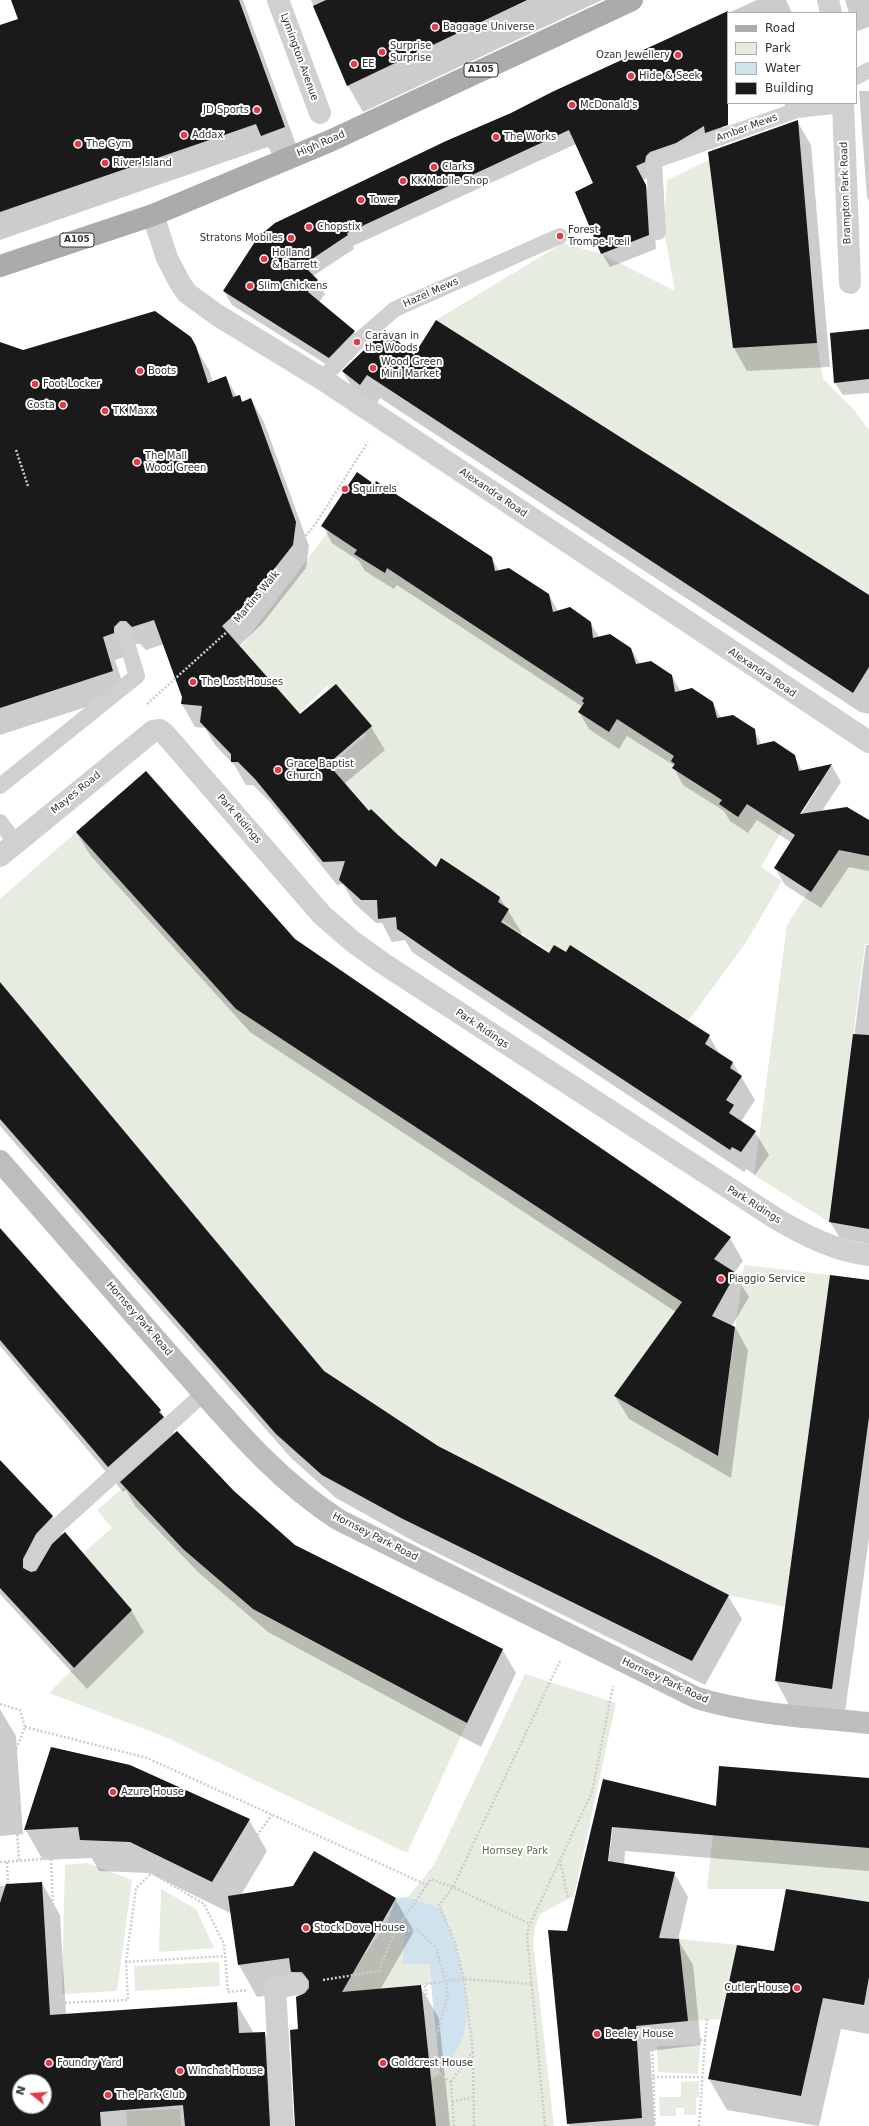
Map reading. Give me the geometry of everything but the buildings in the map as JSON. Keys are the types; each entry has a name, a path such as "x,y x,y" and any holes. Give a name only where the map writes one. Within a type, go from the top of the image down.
{"main road":[{"name":"High Road","path":"0,266 153,215 330,140 632,0"},
{"name":"Hornsey Park Road","path":"0,1161 262,1459 310,1501 339,1520 697,1698 716,1704 768,1713 869,1722"}],"street":[{"name":"Lymington Avenue","path":"278,0 320,113"},
{"path":"828,0 831,12"},
{"name":"Brampton Park Road","path":"843,104 850,283"},
{"name":"Alexandra Road","path":"153,215 171,267 187,292 217,315 322,379 869,742"},
{"name":"Park Ridings","path":"152,731 160,730 166,734 322,915 352,941 522,1055 775,1218 803,1234 828,1245 869,1255"},
{"name":"Mayes Road","path":"8,850 152,731"},
{"path":"283,2126 275,1988 297,1984"}],"lane":[{"path":"857,76 869,70"},
{"name":"Amber Mews","path":"658,232 654,161 797,110 843,104"},
{"name":"Hazel Mews","path":"322,379 357,342 395,309 560,236"},
{"path":"0,786 137,676 123,630"},
{"path":"0,822 8,850"},
{"path":"31,1563 44,1538 204,1393"}],"path":[{"name":"Martins Walk","path":"145,705 239,621 316,524 382,419"},
{"path":"16,450 28,486"},
{"path":"474,2126 473,2051 464,1979 455,1942 439,1905 453,1887 572,1637"},
{"path":"545,2126 527,1936 530,1924 592,1792 618,1660"},
{"path":"0,1704 20,1710 25,1727 17,1747 13,1768 19,1861"},
{"path":"25,1727 147,1758 427,1885"},
{"path":"214,1893 272,1815"},
{"path":"0,1862 88,1856 152,1873 204,1904 224,1944 228,1992"},
{"path":"51,1858 57,2003 128,2000 126,1962 136,1888 152,1873"},
{"path":"560,1860 568,1899"},
{"path":"7,1862 8,1884"},
{"path":"297,1984 379,1971 395,1931 418,1900 431,1879 453,1887 530,1924"},
{"path":"395,1931 418,1930 426,1936 436,1948 446,1981 447,1999 436,2037"},
{"path":"126,1962 225,1956"},
{"path":"451,2082 434,2070 425,1984 464,1979 532,1984"},
{"path":"699,2126 707,2019"},
{"path":"636,2042 705,2040"},
{"path":"652,2041 655,2126"},
{"path":"454,2126 451,2082 473,2051"},
{"path":"653,2077 702,2077"},
{"path":"452,2102 474,2097"},
{"path":"121,2110 122,2126"}],"green space":[{"path":"709,160 733,348 817,343 823,379 855,411 869,430 869,595 436,320 563,243 601,254 675,291 664,231 667,180"},
{"path":"331,528 789,818 761,867 782,881 745,944 677,1036 396,850 325,770 366,735 327,686 291,721 234,656"},
{"path":"76,832 236,1009 682,1302 614,1396 718,1456 744,1265 830,1275 785,1607 729,1595 438,1446 324,1371 0,982 0,899"},
{"path":"836,849 869,856 869,944 865,944 829,1222 754,1175 787,925"},
{"path":"124,1487 183,1549 253,1609 467,1723 407,1853 163,1736 49,1693 132,1610 83,1553 112,1528 97,1510"},
{"name":"Hornsey Park","path":"525,1674 616,1703 574,1896 540,1914 535,1927 533,1942 554,2126 436,2126 431,2080 440,2073 463,2037 440,1909 408,1897 434,1865"},
{"path":"713,1835 869,1848 869,1902 786,1889 707,1889"},
{"path":"87,1863 132,1880 117,1991 62,1994 65,1865"},
{"path":"161,1889 196,1909 214,1948 159,1952"},
{"path":"387,1923 395,1931 404,1931 429,1964 430,1984 296,1997 295,1970 358,1965"},
{"path":"679,1939 737,1945 720,2019 688,2021"},
{"path":"219,1962 220,1986 135,1991 134,1966"},
{"path":"700,2045 698,2074 658,2072 657,2046"},
{"path":"699,2081 699,2097 696,2097 696,2115 684,2115 684,2108 676,2108 676,2116 660,2116 659,2097 681,2097 681,2082"},
{"path":"180,2109 181,2126 127,2126 126,2111"}],"water":[{"path":"408,1897 442,1909 453,1938 462,1972 466,2007 466,2023 463,2037 456,2051 440,2073 429,1964 403,1964 404,1932 395,1931 387,1923 396,1898"}],"place":[{"name":"Baggage Universe","path":"435,27"},
{"name":"Surprise Surprise","path":"382,52"},
{"name":"Ozan Jewellery","path":"678,55"},
{"name":"EE","path":"354,64"},
{"name":"Hide & Seek","path":"631,76"},
{"name":"McDonald's","path":"572,105"},
{"name":"JD Sports","path":"257,110"},
{"name":"Addax","path":"184,135"},
{"name":"The Works","path":"496,137"},
{"name":"The Gym","path":"78,144"},
{"name":"River Island","path":"105,163"},
{"name":"Clarks","path":"434,167"},
{"name":"KK Mobile Shop","path":"403,181"},
{"name":"Tower","path":"361,200"},
{"name":"Chopstix","path":"309,227"},
{"name":"Forest Trompe-l'œil","path":"560,236"},
{"name":"Stratons Mobiles","path":"291,238"},
{"name":"Holland & Barrett","path":"264,259"},
{"name":"Slim Chickens","path":"250,286"},
{"name":"Caravan in the Woods","path":"357,342"},
{"name":"Wood Green Mini Market","path":"373,368"},
{"name":"Boots","path":"140,371"},
{"name":"Foot Locker","path":"35,384"},
{"name":"Costa","path":"63,405"},
{"name":"TK Maxx","path":"105,411"},
{"name":"The Mall Wood Green","path":"137,462"},
{"name":"Squirrels","path":"345,489"},
{"name":"The Lost Houses","path":"193,682"},
{"name":"Grace Baptist Church","path":"278,770"},
{"name":"Piaggio Service","path":"721,1279"},
{"name":"Azure House","path":"113,1792"},
{"name":"Stock Dove House","path":"306,1928"},
{"name":"Cutler House","path":"797,1988"},
{"name":"Beeley House","path":"597,2034"},
{"name":"Foundry Yard","path":"49,2063"},
{"name":"Goldcrest House","path":"383,2063"},
{"name":"Winchat House","path":"180,2071"},
{"name":"The Park Club","path":"108,2095"}]}
